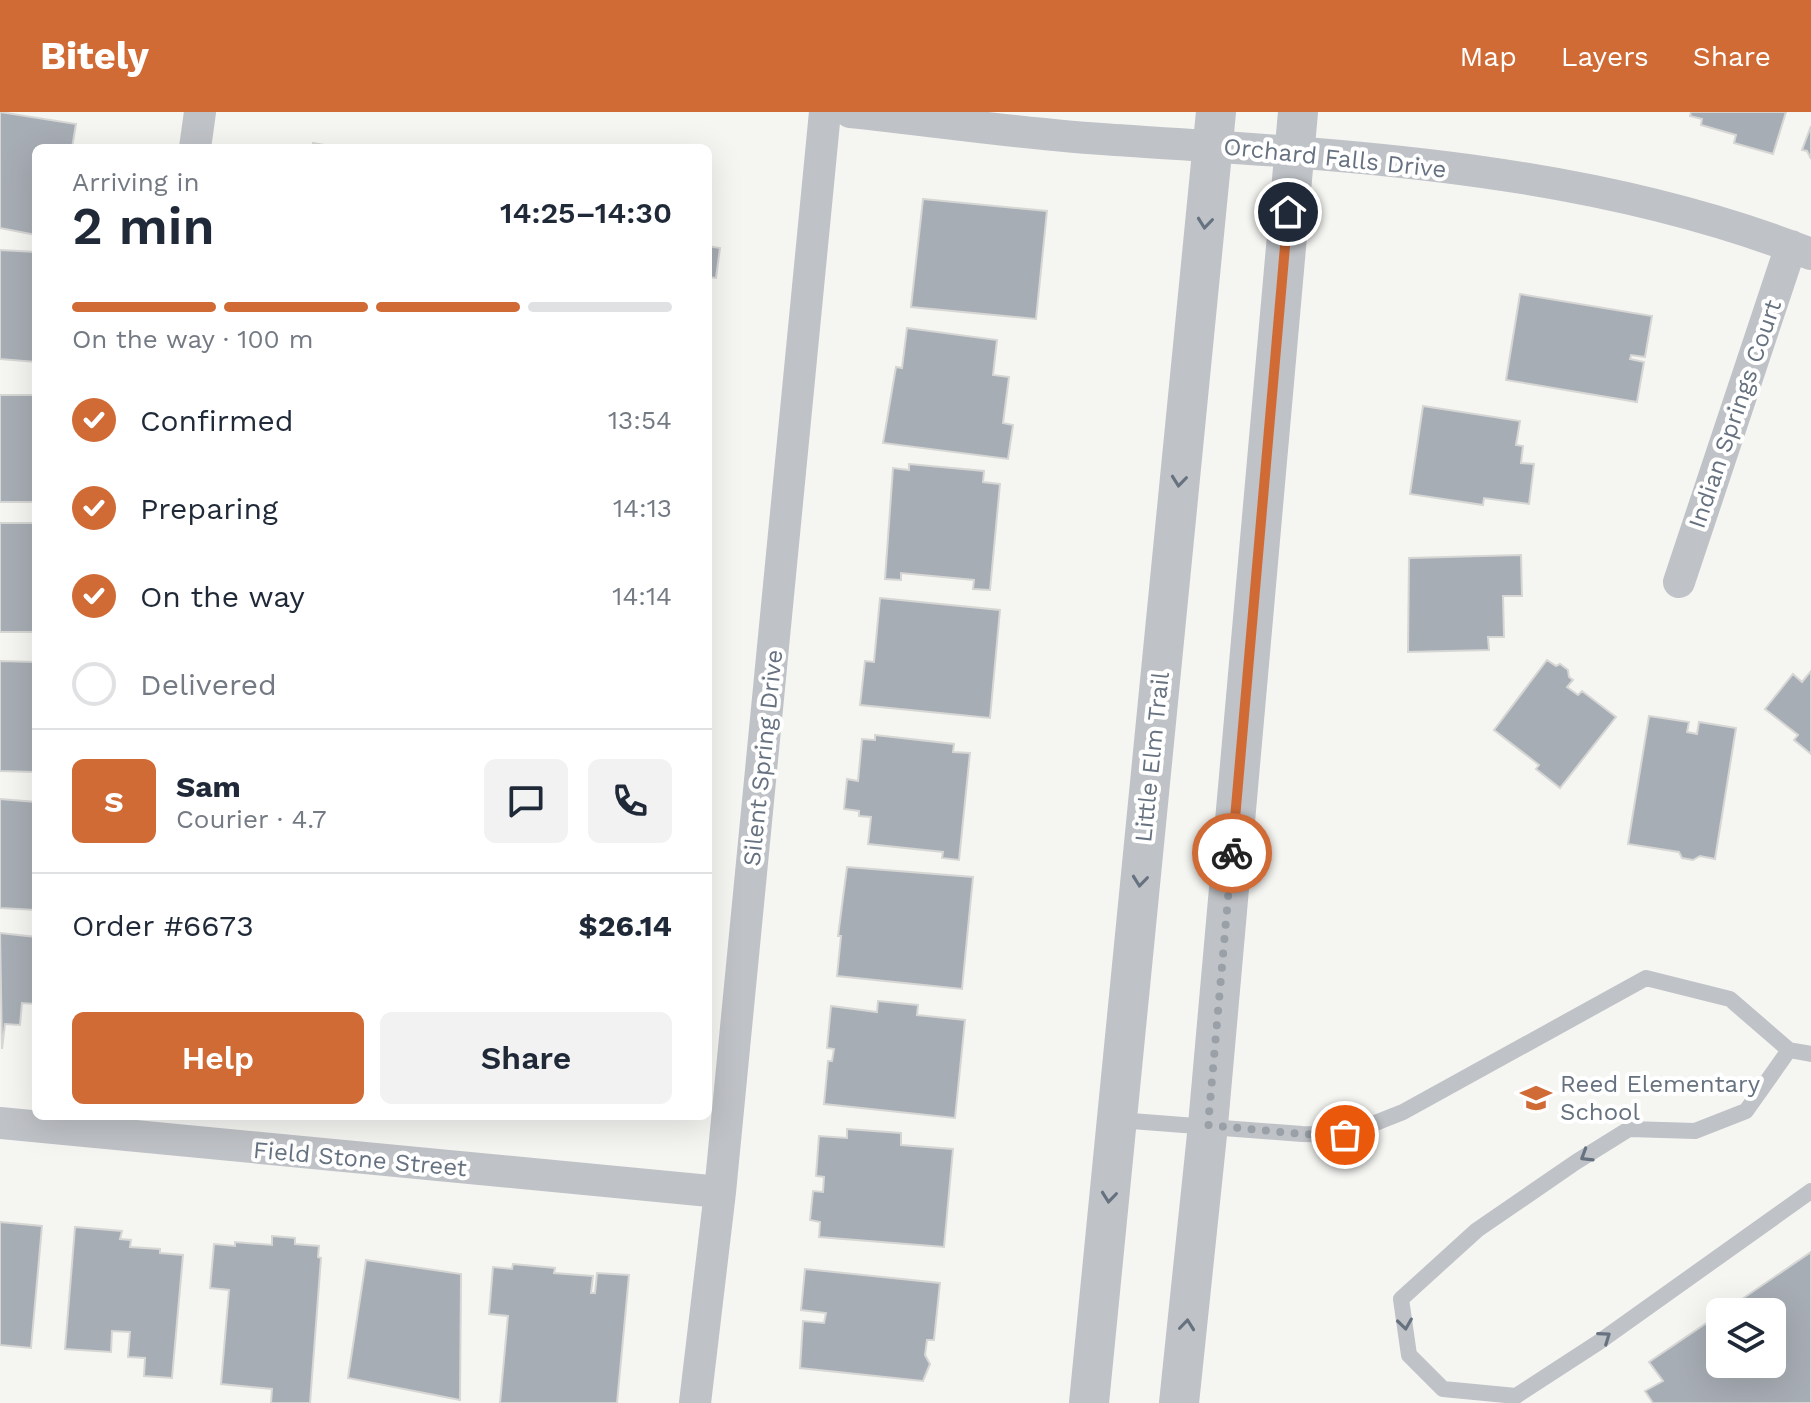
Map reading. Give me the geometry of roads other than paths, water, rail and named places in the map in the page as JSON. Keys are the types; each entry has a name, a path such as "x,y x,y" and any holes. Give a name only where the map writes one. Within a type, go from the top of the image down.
{"street":[{"path":"196,144 200,112"},
{"name":"Silent Spring Drive","path":"695,1403 720,1192 825,112"},
{"name":"Orchard Falls Drive","path":"850,112 1112,140 1215,128 1293,151 1532,179 1650,202 1801,250"},
{"path":"1179,1403 1208,1125 1298,112"},
{"name":"Little Elm Trail","path":"1089,1403 1215,128"},
{"name":"Indian Springs Court","path":"1679,582 1801,250"},
{"name":"Field Stone Street","path":"0,1123 143,1127 720,1192"}],"lane":[{"path":"1117,1120 1345,1135 1403,1112 1646,978 1730,999 1789,1050 1811,1054"},
{"path":"1789,1050 1746,1111 1695,1131 1629,1129 1477,1230 1401,1299 1409,1355 1443,1389 1516,1396 1599,1342 1811,1191"}],"place":[{"name":"Reed Elementary School","path":"1536,1098"}]}
